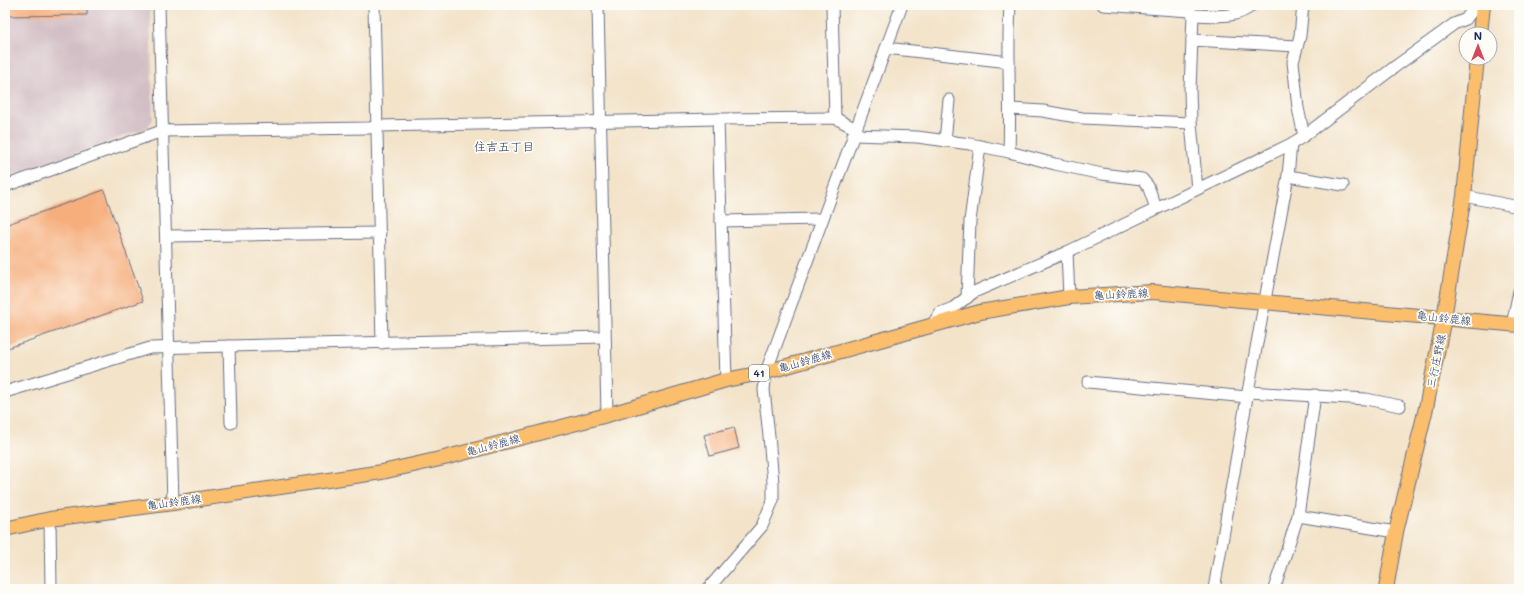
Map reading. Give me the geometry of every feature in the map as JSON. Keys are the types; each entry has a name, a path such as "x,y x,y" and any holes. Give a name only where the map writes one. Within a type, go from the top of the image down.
{"main road":[{"path":"1481,26 1483,5"},
{"name":"三行庄野線","path":"1386,589 1396,532 1426,408 1444,318 1464,196 1476,66"},
{"name":"亀山鈴鹿線","path":"5,529 50,519 173,503 382,472 444,458 607,415 726,380 766,372 980,312 1069,297 1153,292 1265,301 1515,325"}],"street":[{"path":"159,5 173,503"},
{"path":"374,5 382,343"},
{"path":"598,5 604,338 607,415"},
{"path":"832,5 835,118"},
{"path":"708,589 762,526 773,500 769,436 764,390 766,372 902,5"},
{"path":"1009,152 1011,110 1009,62 1010,5"},
{"path":"1103,5 1147,6 1235,15 1248,10 1252,5"},
{"path":"1303,5 1300,36 1293,62 1298,108 1304,136"},
{"path":"932,325 940,313 953,308 974,292 1067,252 1291,144 1304,136 1454,24 1466,19 1476,5"},
{"path":"1191,10 1191,123 1197,189"},
{"path":"1192,40 1297,46"},
{"path":"886,48 1009,62"},
{"path":"945,141 949,100"},
{"path":"1011,110 1043,112 1082,118 1191,123"},
{"path":"5,186 162,131 369,128 378,126 718,119 835,118 854,132 917,137 980,146 1102,174 1142,180 1148,186 1156,208"},
{"path":"718,119 726,380"},
{"path":"1214,589 1288,176 1291,144"},
{"path":"967,298 970,221 980,146"},
{"path":"1288,176 1343,185"},
{"path":"1464,196 1519,207"},
{"path":"721,221 822,219"},
{"path":"166,236 380,232"},
{"path":"1067,252 1069,297"},
{"path":"1515,325 1519,291"},
{"path":"5,392 150,348 604,338"},
{"path":"229,346 231,423"},
{"path":"1088,382 1248,394 1366,399 1400,406"},
{"path":"1274,589 1298,516 1315,396"},
{"path":"1298,516 1396,532"},
{"path":"50,519 51,589"}],"shaded area":[{"path":"5,5 150,5 153,119 147,128 5,178"}],"building":[{"path":"5,5 87,5 87,15 5,16"},
{"path":"104,190 143,301 5,349 5,225"},
{"path":"734,427 739,448 710,456 704,435"}],"district":[{"name":"住吉五丁目","path":"504,147"}]}
